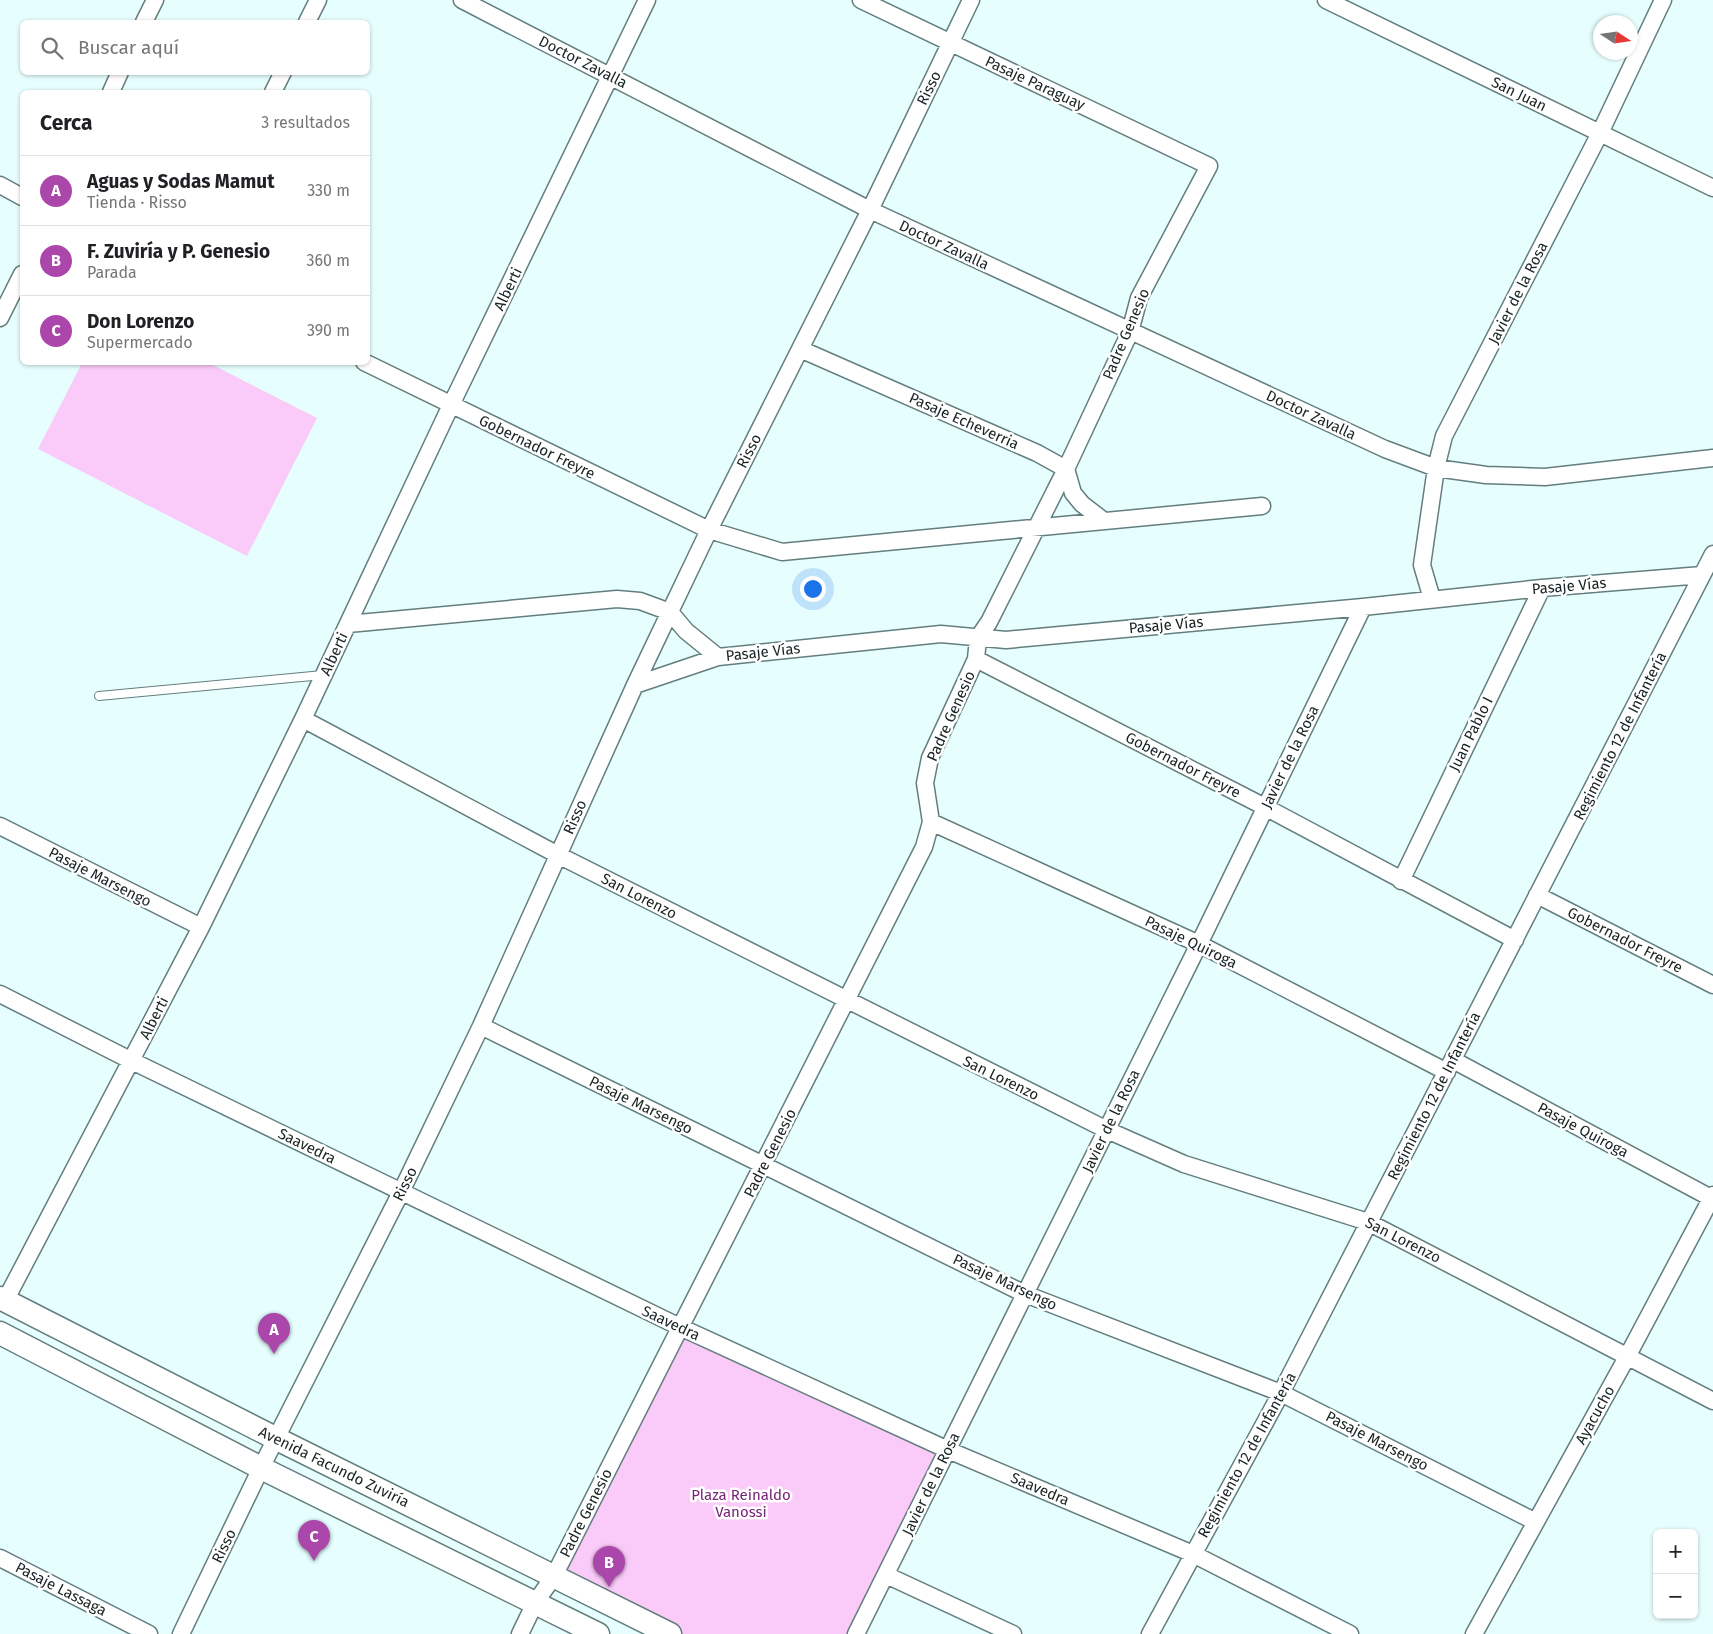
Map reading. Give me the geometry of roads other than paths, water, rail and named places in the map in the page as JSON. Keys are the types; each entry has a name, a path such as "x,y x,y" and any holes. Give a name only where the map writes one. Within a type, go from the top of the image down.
{"main road":[{"name":"Avenida Facundo Zuviría","path":"3,1300 277,1439 670,1634"},
{"path":"0,1333 261,1468 598,1634"}],"street":[{"path":"145,20 155,0"},
{"path":"308,20 318,0"},
{"name":"Doctor Zavalla","path":"462,0 870,210 1385,449 1436,468"},
{"name":"Alberti","path":"3,1300 132,1061 201,927 324,676 451,405 647,0"},
{"name":"Pasaje Paraguay","path":"861,0 1209,166"},
{"name":"Risso","path":"181,1634 261,1468 401,1192 481,1026 635,685 709,530 870,210 971,0"},
{"name":"San Juan","path":"1326,0 1354,6 1600,133 1713,188"},
{"name":"Javier de la Rosa","path":"1432,599 1422,564 1436,468 1444,436 1600,133 1663,0"},
{"path":"112,90 119,75"},
{"path":"274,90 282,75"},
{"name":"Padre Genesio","path":"978,638 989,622 1066,469 1130,332 1139,298 1209,166"},
{"path":"0,185 20,196"},
{"path":"0,318 20,278"},
{"name":"Pasaje Echeverria","path":"800,349 1037,453 1066,469"},
{"name":"Gobernador Freyre","path":"370,365 709,530"},
{"path":"1436,468 1486,475 1545,477 1713,458"},
{"path":"1066,469 1073,493 1082,504 1104,520"},
{"path":"709,530 782,552 1262,506"},
{"name":"Regimiento 12 de Infantería","path":"1150,1634 1282,1392 1713,554"},
{"name":"Pasaje Vías","path":"635,685 718,657 941,634 1006,640 1363,607 1542,588 1702,575"},
{"name":"Juan Pablo I","path":"1401,881 1542,588"},
{"path":"348,624 617,599 640,601 670,612 686,631 718,657"},
{"name":"Javier de la Rosa","path":"856,1634 1199,944 1363,607"},
{"path":"976,659 978,638"},
{"name":"Padre Genesio","path":"520,1634 535,1603 554,1576 764,1165 924,846 931,822 925,783 930,758 976,659"},
{"name":"Gobernador Freyre","path":"976,659 1265,807 1515,940"},
{"name":"San Lorenzo","path":"303,718 558,855 846,1001 1107,1130 1184,1164 1368,1222 1713,1401"},
{"name":"Pasaje Quiroga","path":"931,822 1199,944 1450,1066 1712,1197"},
{"name":"Pasaje Marsengo","path":"0,826 201,927"},
{"name":"Gobernador Freyre","path":"1537,895 1713,985"},
{"name":"Saavedra","path":"0,994 132,1061 680,1328 948,1450 1193,1554 1350,1634"},
{"name":"Pasaje Marsengo","path":"481,1026 1025,1294 1282,1392 1536,1522"},
{"name":"Ayacucho","path":"1474,1634 1627,1357 1712,1197"},
{"name":"Pasaje Lassaga","path":"0,1558 149,1634"},
{"path":"886,1575 1013,1634"}],"lane":[{"path":"99,696 324,676"}],"place":[{"name":"Aguas y Sodas Mamut","path":"274,1354"},
{"name":"Don Lorenzo","path":"314,1561"},
{"name":"F. Zuviría y P. Genesio","path":"609,1587"}],"park label":[{"name":"Plaza Reinaldo Vanossi","path":"741,1504"}]}
